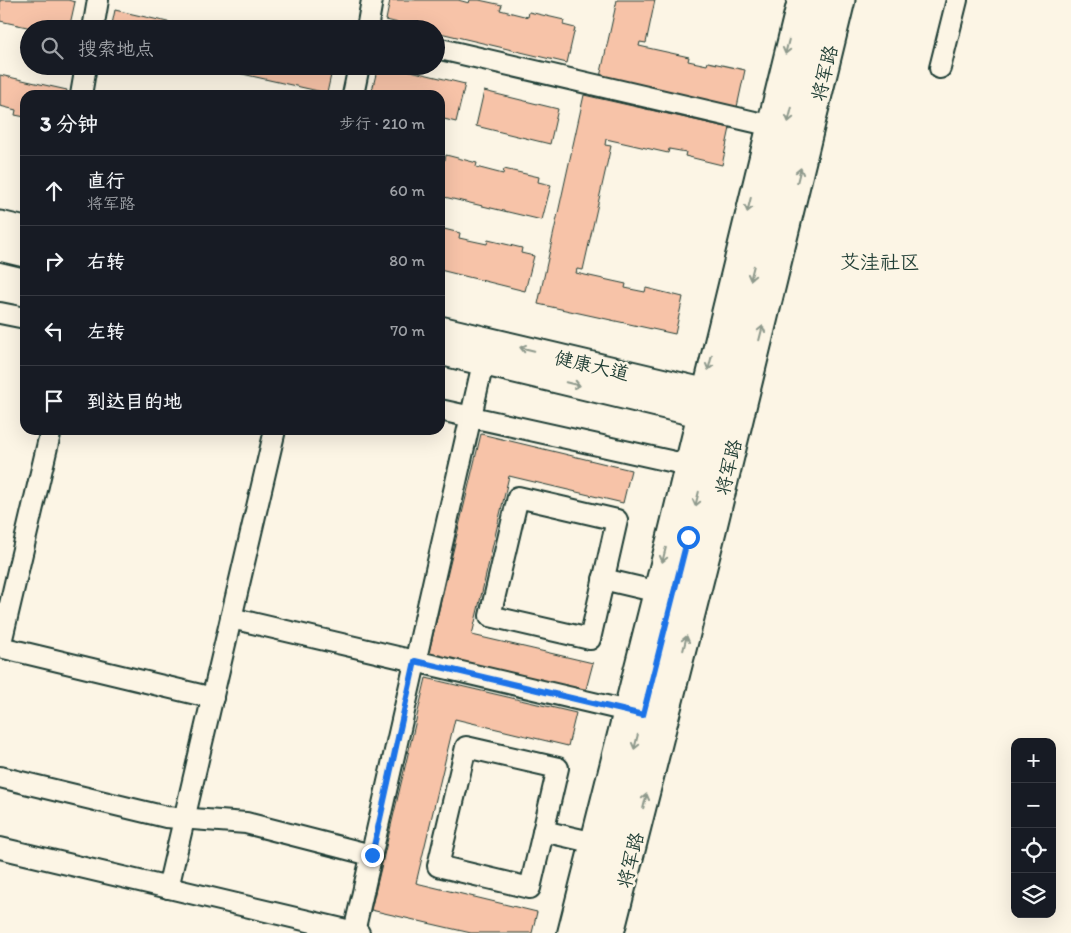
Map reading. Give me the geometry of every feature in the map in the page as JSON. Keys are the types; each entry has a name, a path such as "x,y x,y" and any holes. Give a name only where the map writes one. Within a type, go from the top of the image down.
{"main road":[{"name":"将军路","path":"611,933 721,407 818,0"},
{"name":"将军路","path":"587,933 634,712 695,466 721,407 842,0"},
{"path":"0,224 20,229"},
{"path":"0,248 20,253"},
{"name":"健康大道","path":"445,330 721,407"},
{"name":"健康大道","path":"445,353 483,363 721,407"}],"street":[{"path":"95,20 98,0"},
{"path":"368,20 372,0"},
{"path":"721,407 768,125 798,0"},
{"path":"940,68 957,0"},
{"path":"445,50 768,125"},
{"path":"82,90 84,75"},
{"path":"354,90 357,75"},
{"path":"0,313 20,317"},
{"path":"0,848 357,932 372,855 483,363"},
{"path":"445,411 695,466 654,591 634,712 591,842 568,933"},
{"path":"50,435 0,647 213,698"},
{"path":"168,888 275,435"},
{"path":"518,497 617,520 603,579 590,639 490,616 518,497"},
{"path":"603,579 654,591"},
{"path":"232,618 634,712"},
{"path":"466,747 558,768 543,831 530,888 438,866 466,747"},
{"path":"0,777 166,817 246,823 372,855"},
{"path":"543,831 591,842"}],"building":[{"path":"0,0 68,0 75,2 71,20 20,20 20,25 0,21"},
{"path":"390,0 458,0 469,3 470,0 479,0 502,5 500,10 528,17 529,12 564,20 563,25 575,28 567,63 445,34 445,20 386,20"},
{"path":"617,0 655,0 646,43 640,42 639,46 689,57 688,61 707,65 708,62 745,70 737,107 600,77"},
{"path":"115,10 159,20 113,20"},
{"path":"0,75 67,90 20,90 20,116 15,115 16,110 0,106"},
{"path":"247,75 331,75 328,90 314,90"},
{"path":"376,75 428,75 465,84 456,122 445,119 445,90 372,90"},
{"path":"484,91 558,109 550,144 476,126"},
{"path":"584,95 730,128 722,165 685,156 686,152 669,149 668,153 606,139 605,145 611,146 583,270 577,269 576,273 626,284 625,288 645,292 646,288 683,297 675,334 538,304"},
{"path":"446,155 477,163 476,167 503,174 504,169 539,177 538,182 551,185 542,220 445,197"},
{"path":"445,229 460,233 459,238 487,244 488,240 522,248 521,253 534,256 525,291 445,271"},
{"path":"481,434 631,470 623,503 509,476 472,635 593,663 585,693 428,656"},
{"path":"426,678 576,713 568,746 455,719 416,883 537,912 532,933 471,933 371,910"}],"district":[{"name":"艾洼社区","path":"880,262"}],"route":[{"path":"372,855 415,661 643,715 688,537"}]}
